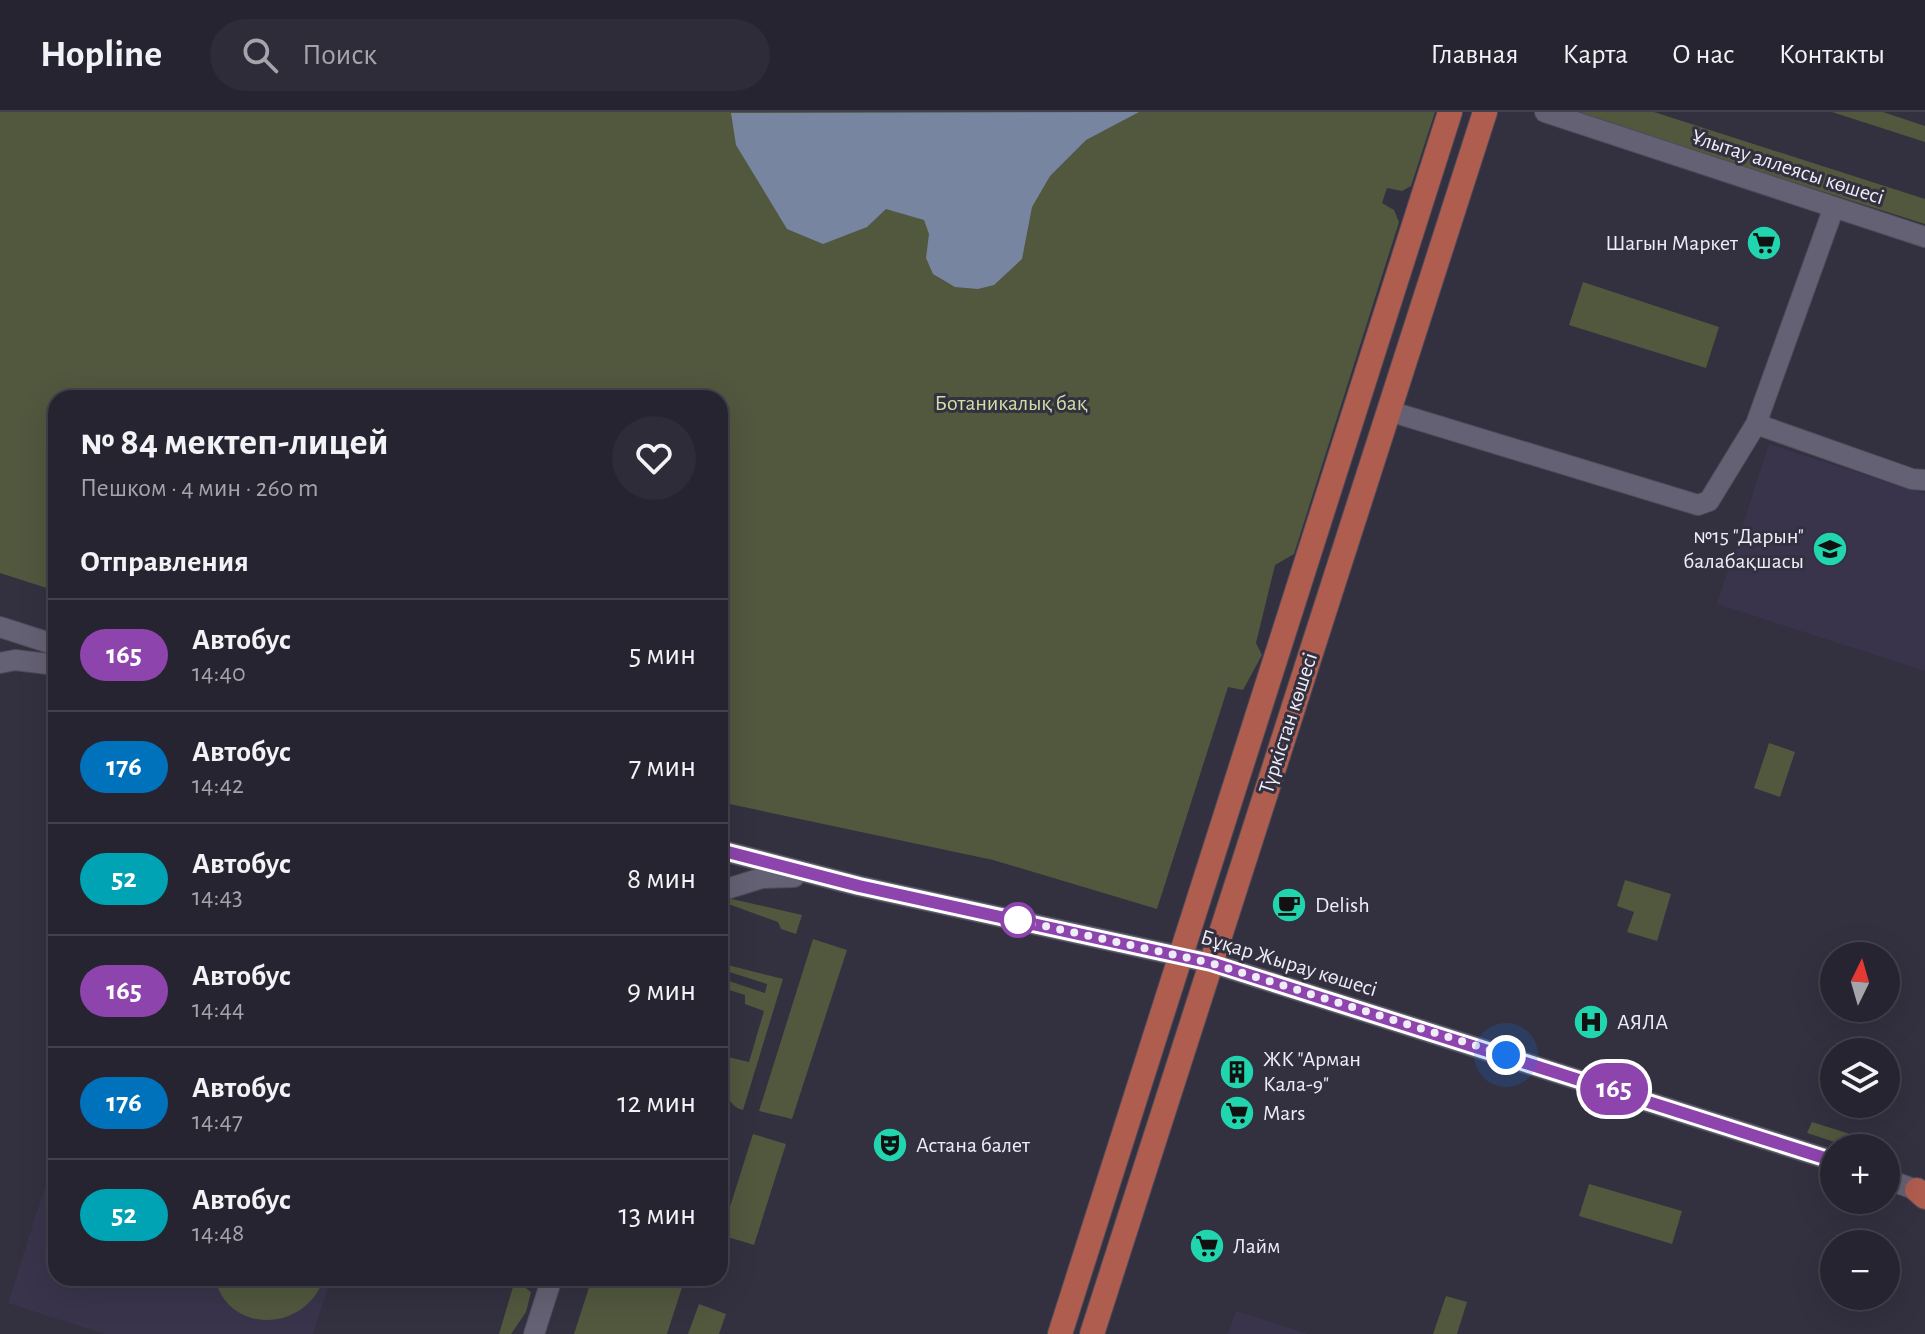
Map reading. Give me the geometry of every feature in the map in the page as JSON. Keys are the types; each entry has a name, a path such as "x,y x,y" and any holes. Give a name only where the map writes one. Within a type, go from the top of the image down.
{"main road":[{"name":"Түркістан көшесі","path":"1060,1334 1450,112"},
{"name":"Түркістан көшесі","path":"1092,1334 1485,112"}],"street":[{"name":"Ұлытау аллеясы көшесі","path":"1545,112 1925,237"},
{"path":"1389,411 1698,505 1709,501 1756,424 1834,207"},
{"path":"1756,424 1912,479 1925,480"},
{"path":"0,627 48,642"},
{"path":"0,663 15,660 48,664"},
{"name":"Бұқар Жырау көшесі","path":"728,852 821,877 1211,963 1820,1157"},
{"path":"728,889 762,878 821,877"},
{"path":"1900,1184 1922,1193"},
{"path":"534,1334 549,1286"}],"shaded area":[{"name":"№15 \"Дарын\" балабақшасы","path":"1769,444 1925,494 1925,671 1717,604"},
{"path":"48,1177 48,1286 328,1286 313,1334 104,1334 8,1303"},
{"path":"1236,1311 1308,1334 1228,1334"}],"green space":[{"name":"Ботаникалық бақ","path":"0,112 1435,112 1411,186 1402,191 1387,188 1382,203 1394,210 1399,222 1294,554 1275,565 1256,643 1262,655 1243,690 1228,687 1157,909 993,860 728,804 728,390 48,390 48,588 0,573"},
{"path":"1571,112 1654,112 1925,199 1925,224"},
{"path":"1832,112 1883,112 1925,126 1925,142"},
{"path":"1583,282 1719,327 1706,368 1569,325"},
{"path":"1769,743 1795,752 1780,797 1754,788"},
{"path":"1625,880 1671,894 1657,941 1627,932 1634,912 1617,906"},
{"path":"728,900 802,915 796,934 781,929 778,922 728,904"},
{"path":"813,939 847,950 792,1119 759,1111"},
{"path":"728,965 783,979 743,1110 736,1107 728,1096 728,1057 749,1062 764,1011 745,1004 745,995 728,990 728,981 765,993 767,984 728,972"},
{"path":"1812,1122 1850,1134 1820,1134 1820,1137 1807,1133"},
{"path":"753,1134 786,1144 754,1245 728,1237 728,1213"},
{"path":"1589,1184 1682,1211 1672,1244 1579,1216"},
{"path":"218,1286 320,1286 301,1310 267,1320 234,1310"},
{"path":"513,1286 523,1286 531,1292 526,1312 511,1334 499,1334"},
{"path":"589,1286 682,1286 667,1334 574,1334"},
{"path":"1446,1296 1467,1302 1457,1334 1433,1334"},
{"path":"699,1304 726,1314 719,1334 688,1334"}],"water":[{"path":"1139,112 1086,140 1050,176 1032,207 1022,259 994,285 978,289 955,287 933,274 926,258 929,234 924,220 886,209 867,227 823,244 787,229 736,145 731,113"}],"bus line":[{"name":"165","path":"728,852 859,886 1211,963 1614,1088 1820,1156"}],"place":[{"name":"Шагын Маркет","path":"1764,243"},
{"name":"№15 \"Дарын\" балабақшасы","path":"1830,549"},
{"name":"Delish","path":"1289,905"},
{"name":"АЯЛА","path":"1591,1022"},
{"name":"ЖК \"Арман Кала-9\"","path":"1237,1072"},
{"name":"Mars","path":"1237,1113"},
{"name":"Астана балет","path":"890,1145"},
{"name":"Лайм","path":"1207,1246"}],"route":[{"path":"1018,920 1211,963 1506,1055"}]}
